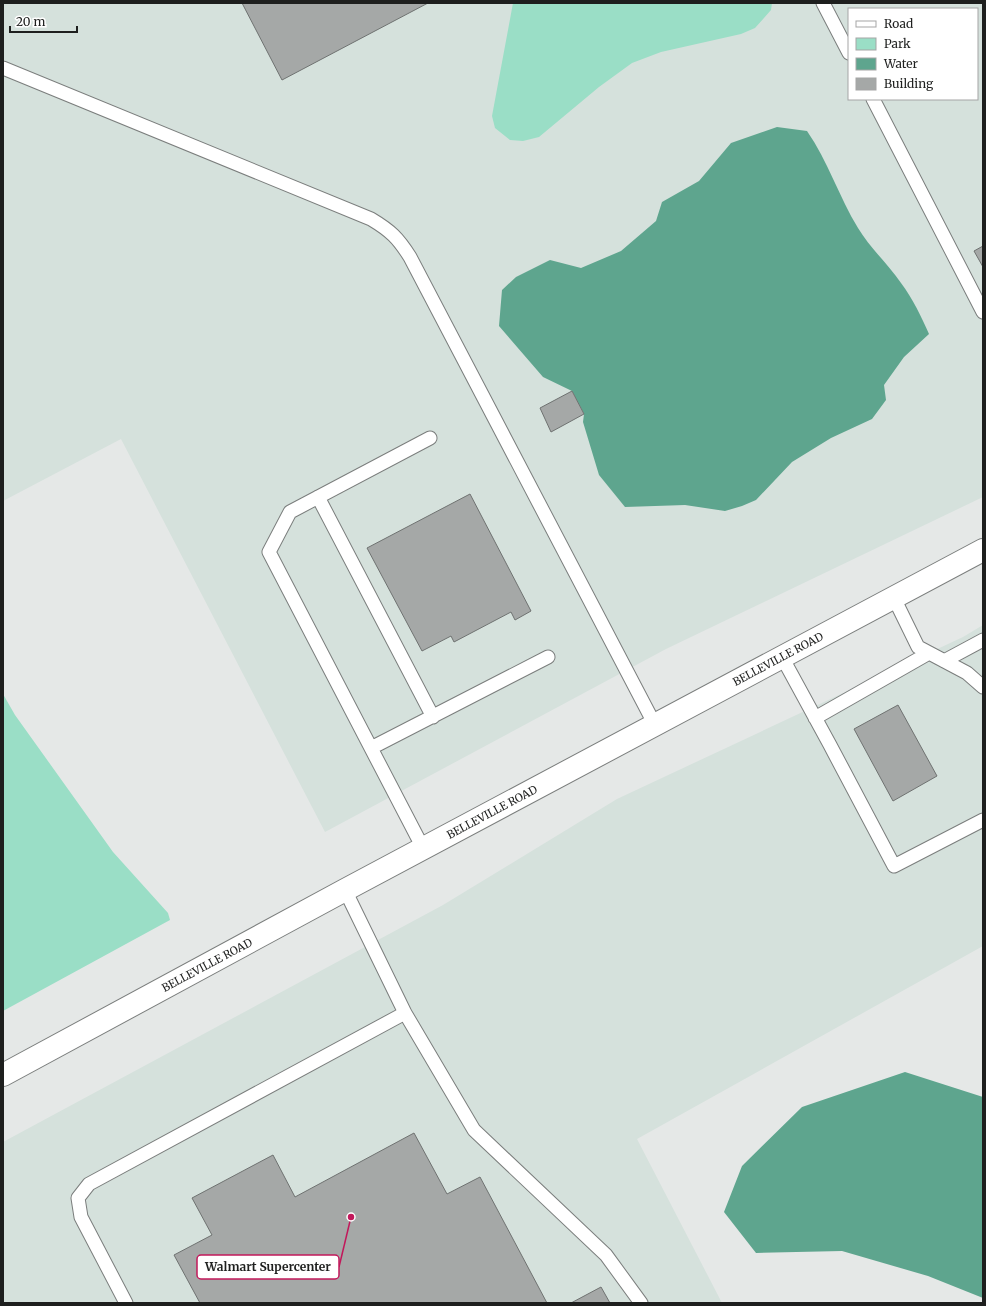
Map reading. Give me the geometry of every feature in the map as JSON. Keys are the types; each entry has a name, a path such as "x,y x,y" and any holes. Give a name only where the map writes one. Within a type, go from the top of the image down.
{"main road":[{"name":"BELLEVILLE ROAD","path":"3,1075 423,848 983,550"}],"lane":[{"path":"823,3 848,51"},
{"path":"3,68 372,219 390,230 410,257 655,725"},
{"path":"874,100 983,312"},
{"path":"423,848 269,552 290,512 430,438"},
{"path":"318,497 433,717"},
{"path":"894,598 918,648 967,673 983,687"},
{"path":"944,661 983,640"},
{"path":"815,718 929,653"},
{"path":"371,748 548,657"},
{"path":"782,657 894,866 983,820"},
{"path":"345,890 405,1013 474,1130 606,1255 641,1303"},
{"path":"126,1303 81,1217 78,1198 88,1184 405,1013"}],"shaded area":[{"path":"3,3 983,3 983,497 666,649 325,832 121,439 3,501"},
{"path":"983,625 983,946 637,1139 722,1303 3,1303 3,1142 443,905 617,799 963,637"}],"green space":[{"path":"513,3 772,3 771,10 755,28 741,34 661,52 632,63 599,87 539,137 523,141 510,140 495,128 492,116"},
{"path":"3,694 15,715 113,852 168,913 170,920 3,1011"}],"water":[{"path":"777,127 807,131 821,154 858,228 905,289 929,334 904,357 884,385 886,400 872,419 831,438 792,462 756,500 725,511 685,505 625,507 599,475 583,422 584,414 572,391 543,377 499,326 502,290 516,277 550,260 581,268 621,251 656,221 662,202 699,181 731,143"},
{"path":"905,1072 983,1097 983,1298 928,1276 842,1251 756,1253 724,1212 742,1166 802,1107"}],"building":[{"path":"242,3 428,3 282,80"},
{"path":"983,246 983,267 974,251"},
{"path":"572,391 584,414 551,432 540,408"},
{"path":"470,494 531,611 515,620 511,612 454,642 451,636 422,651 367,548"},
{"path":"898,705 937,776 893,801 854,729"},
{"path":"414,1133 447,1194 480,1177 547,1303 200,1303 174,1255 212,1235 192,1198 273,1155 295,1197"},
{"path":"601,1287 610,1303 571,1303"}],"place":[{"name":"Walmart Supercenter","path":"351,1217"}]}
